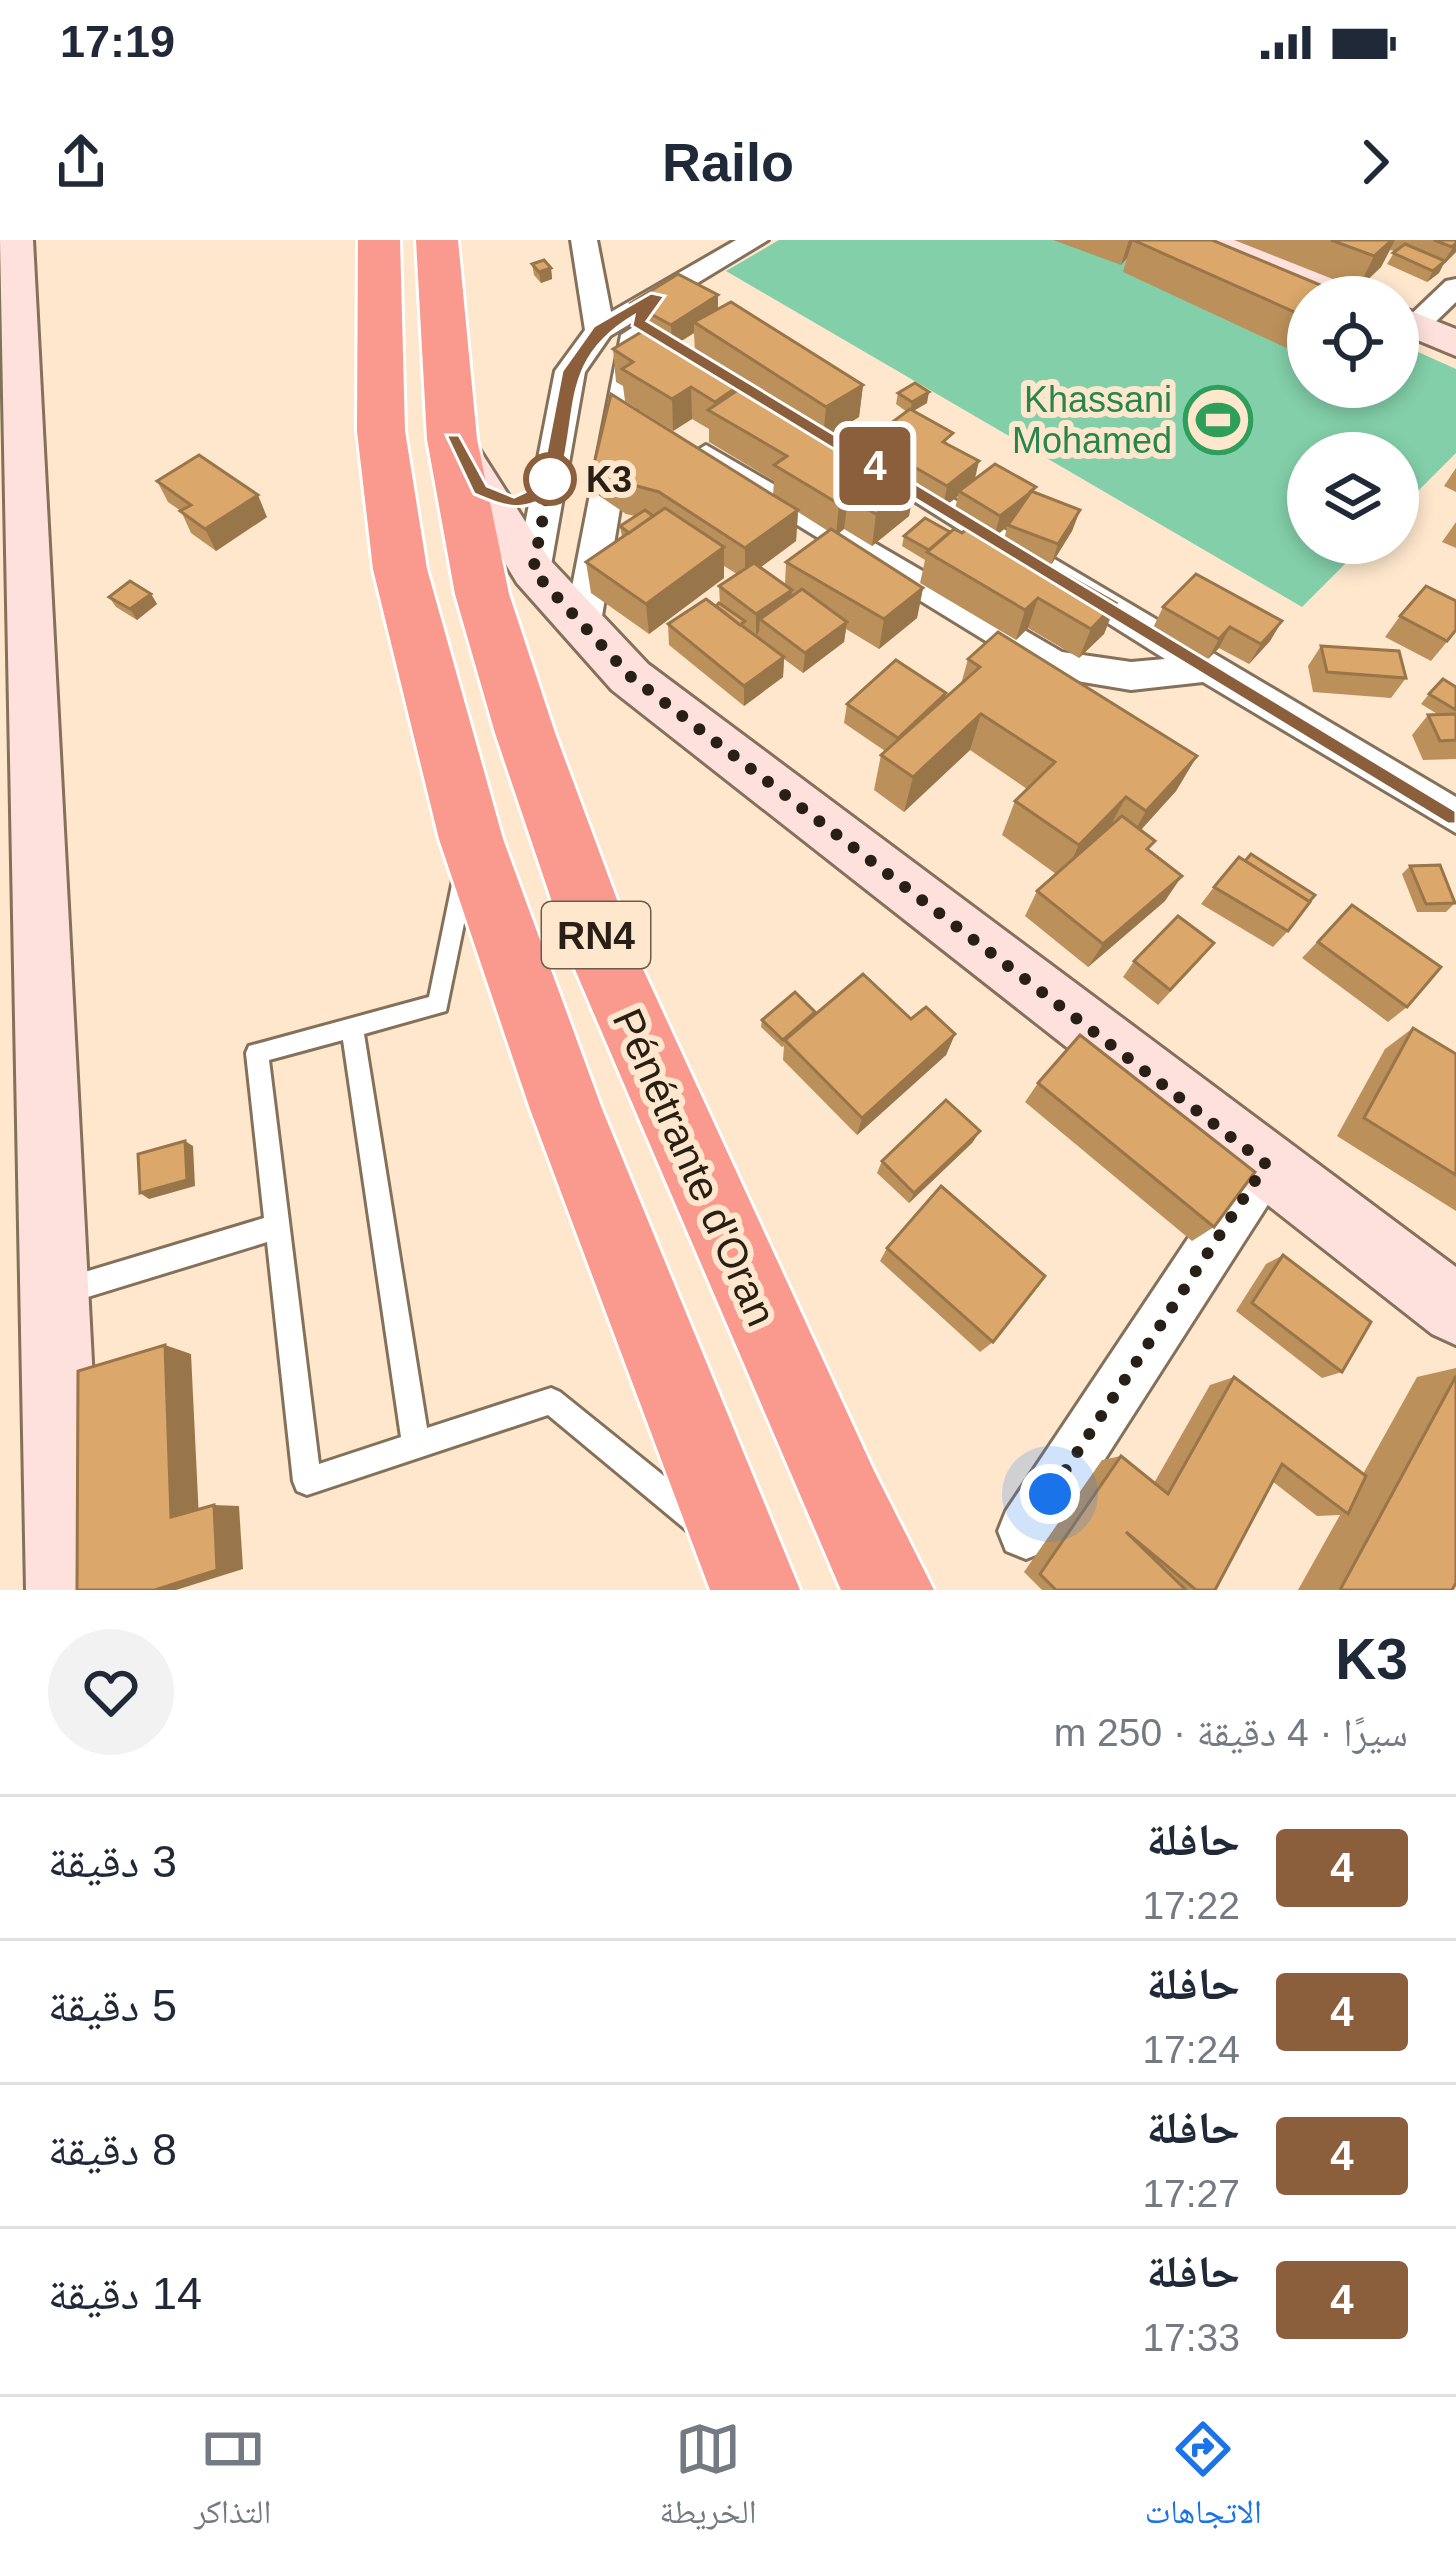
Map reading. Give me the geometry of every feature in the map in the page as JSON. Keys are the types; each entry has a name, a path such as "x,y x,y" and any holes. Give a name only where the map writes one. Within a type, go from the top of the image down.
{"highway":[{"name":"RN4","path":"379,240 381,431 400,569 471,839 566,1109 748,1573"},
{"name":"Pénétrante d'Oran","path":"437,240 482,594 608,968 843,1502 889,1590"}],"main road":[{"path":"15,240 65,1590"},
{"path":"26,556 50,274 47,240"},
{"path":"1219,240 1301,276"},
{"path":"1419,328 1456,344"},
{"path":"466,465 533,571 630,676 1456,1310"}],"street":[{"path":"584,240 600,330"},
{"path":"533,571 570,371 600,330 647,310 754,240"},
{"path":"1419,313 1456,286"},
{"path":"647,310 679,347"},
{"path":"582,628 620,402 647,310"},
{"path":"620,402 1054,665 1131,676 1209,668"},
{"path":"862,458 1456,818"},
{"path":"466,465 512,503 528,502 548,488"},
{"path":"1026,1531 1266,1164"}],"lane":[{"path":"471,839 438,1004 257,1053 308,1481 550,1401 748,1573"},
{"path":"352,1027 416,1445"},
{"path":"53,1295 278,1226"}],"green space":[{"name":"Khassani Mohamed","path":"779,240 1164,240 1287,295 1287,408 1419,408 1419,352 1456,369 1456,453 1419,490 1419,432 1287,432 1287,564 1345,564 1302,607 726,271"}],"building":[{"path":"1133,240 1212,240 1299,276 1287,276 1287,309"},
{"path":"1331,240 1392,240 1374,256"},
{"path":"1405,244 1445,261 1433,271 1393,253"},
{"path":"544,260 551,268 539,272 532,264"},
{"path":"678,274 718,295 671,325 631,303"},
{"path":"731,302 863,385 826,407 694,322"},
{"path":"648,328 743,383 715,402 691,387 672,399 622,369 633,362 613,349"},
{"path":"915,383 929,392 912,402 898,393"},
{"path":"744,386 915,484 876,514 848,498 839,504 774,465 787,456 708,410"},
{"path":"611,394 798,510 745,548 659,492 622,482 594,464"},
{"path":"910,409 953,433 943,442 979,461 947,486 868,440"},
{"path":"199,455 258,495 205,529 180,511 191,505 157,481"},
{"path":"995,464 1036,487 1031,491 1080,510 1058,544 1008,525 1031,492 1000,516 959,491"},
{"path":"665,508 724,547 646,604 586,562"},
{"path":"645,510 653,516 629,533 620,526"},
{"path":"925,518 950,532 929,550 904,536"},
{"path":"974,523 1116,603 1091,629 1038,598 1025,610 927,552 954,529 962,533"},
{"path":"831,529 923,588 884,619 786,562"},
{"path":"754,563 792,590 756,614 719,586"},
{"path":"1196,574 1282,621 1261,644 1230,627 1219,639 1163,607"},
{"path":"130,581 151,594 130,609 109,597"},
{"path":"1426,586 1456,601 1456,630 1447,641 1400,616"},
{"path":"802,589 847,622 805,653 760,619"},
{"path":"706,599 784,657 744,686 668,624"},
{"path":"719,603 745,621 740,625 716,606"},
{"path":"998,632 1197,756 1146,811 1126,797 1079,845 1015,801 1055,762 981,714 913,777 881,755 980,667 968,659"},
{"path":"1321,646 1399,651 1406,678 1327,672"},
{"path":"896,660 946,693 898,738 847,704"},
{"path":"1443,679 1456,687 1456,710 1429,694"},
{"path":"1456,714 1456,740 1440,741 1428,715"},
{"path":"1122,816 1155,841 1147,849 1182,876 1103,944 1037,891"},
{"path":"1251,854 1315,895 1309,902 1245,861"},
{"path":"1239,857 1310,902 1288,931 1214,887"},
{"path":"1440,865 1455,903 1426,904 1410,866"},
{"path":"1352,905 1441,967 1407,1007 1318,942"},
{"path":"1178,916 1214,943 1170,990 1134,961"},
{"path":"863,974 911,1019 926,1007 955,1034 862,1118 785,1040"},
{"path":"795,992 815,1012 783,1040 762,1020"},
{"path":"1413,1028 1456,1054 1456,1175 1364,1118"},
{"path":"1080,1035 1255,1172 1214,1227 1038,1083"},
{"path":"946,1100 980,1131 914,1193 882,1161"},
{"path":"185,1141 187,1180 140,1193 138,1154"},
{"path":"941,1186 1045,1276 993,1342 887,1248"},
{"path":"1283,1255 1371,1322 1342,1372 1252,1303"},
{"path":"165,1345 171,1517 214,1505 217,1570 155,1590 77,1590 78,1371"},
{"path":"1456,1376 1456,1583 1452,1590 1340,1590"},
{"path":"1234,1377 1366,1476 1348,1514 1282,1464 1215,1590 1196,1590 1126,1532 1186,1590 1056,1590 1040,1574 1121,1456 1168,1494"}],"bus line":[{"name":"4","path":"452,439 480,490 512,503 528,502 548,488 570,371 600,330 657,296 638,323 1456,818"}],"place":[{"name":"Khassani Mohamed","path":"1218,420"},
{"name":"K3","path":"550,479"}],"route":[{"path":"550,479 533,571 630,676 1266,1164 1050,1494"}]}
